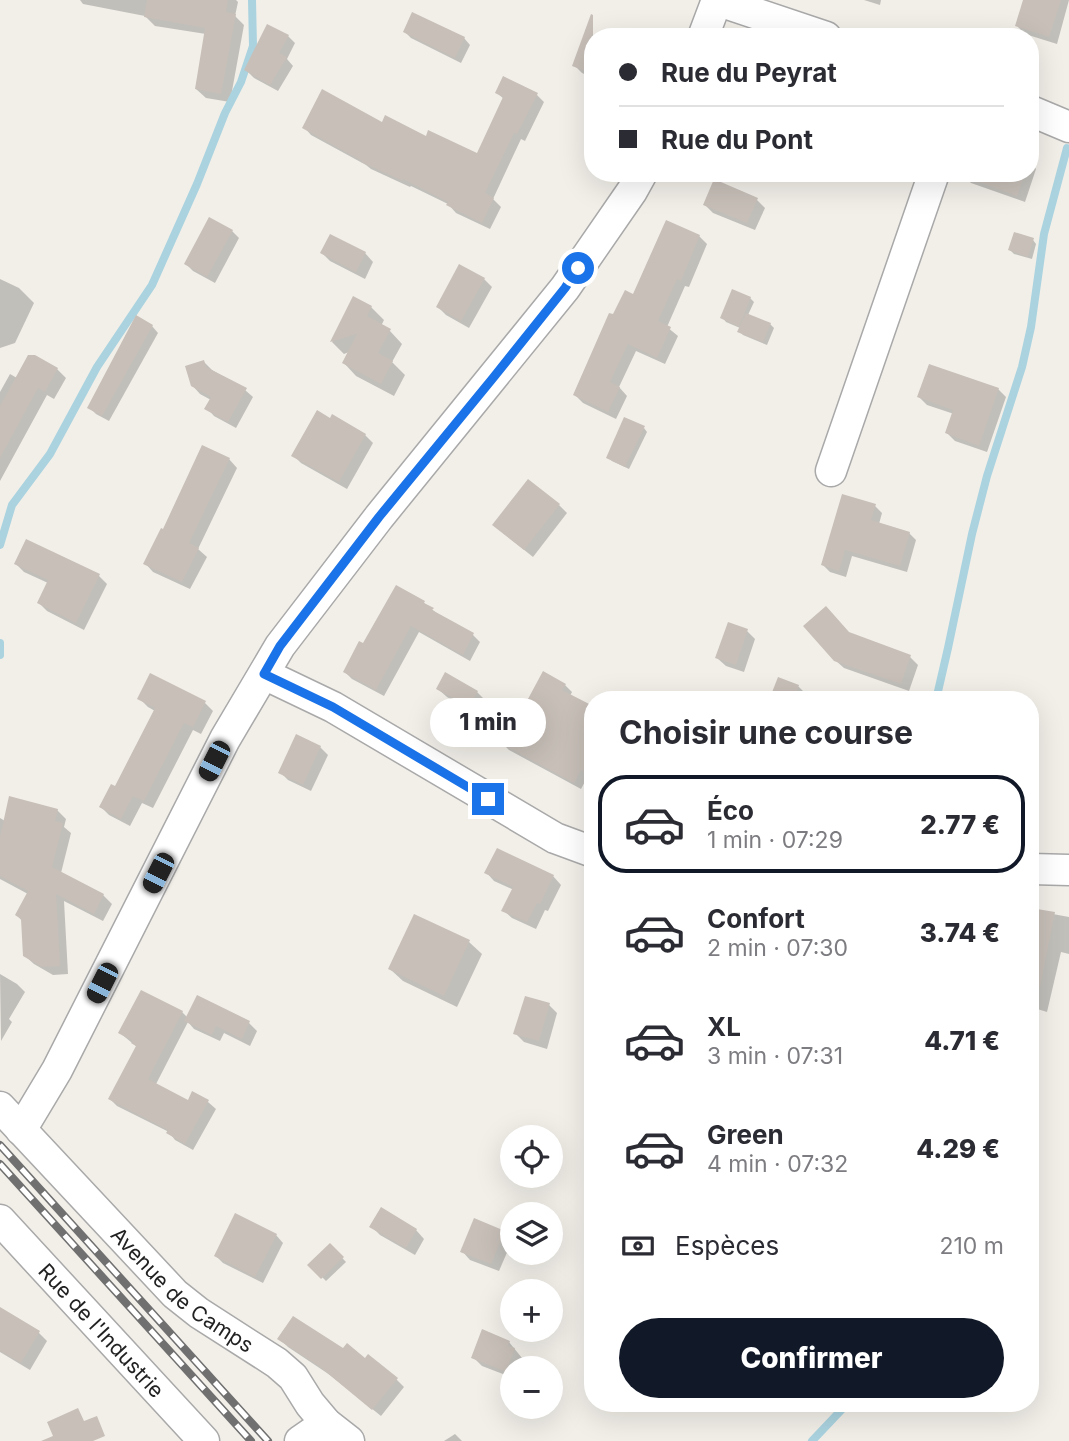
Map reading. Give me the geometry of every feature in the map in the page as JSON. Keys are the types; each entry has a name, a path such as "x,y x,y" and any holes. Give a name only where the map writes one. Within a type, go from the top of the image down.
{"street":[{"path":"706,28 716,0 799,28"},
{"path":"1039,114 1069,127"},
{"path":"21,1130 57,1070 225,739 280,646 379,517 565,288 637,182"},
{"path":"831,471 931,182"},
{"path":"264,674 333,707 555,838 584,849"},
{"path":"1039,869 1069,870"},
{"name":"Avenue de Camps","path":"0,1107 175,1294 293,1377 310,1404 337,1432"},
{"name":"Rue de l'Industrie","path":"0,1220 204,1441"},
{"path":"300,1441 337,1432"}],"building":[{"path":"147,0 228,0 226,12 236,14 221,94 195,89 205,28 144,17"},
{"path":"1023,0 1061,0 1049,37 1039,34 1039,28 1015,26"},
{"path":"412,12 465,37 455,58 403,32"},
{"path":"591,14 593,28 586,28"},
{"path":"267,24 289,35 279,53 287,57 270,85 244,70"},
{"path":"584,33 584,71 572,66"},
{"path":"503,76 538,93 517,134 514,133 485,193 494,198 482,223 446,205 448,202 361,162 302,128 322,89 382,122 385,115 426,136 428,130 477,153 503,97 495,93"},
{"path":"713,182 721,182 758,198 747,223 703,205"},
{"path":"978,182 1022,182 1017,196"},
{"path":"209,217 233,230 207,277 184,264"},
{"path":"666,220 700,235 681,281 677,279 658,321 671,327 657,358 628,344 610,382 620,387 608,412 573,395 609,313 613,314 625,290 633,294"},
{"path":"1014,232 1034,238 1028,257 1008,250"},
{"path":"330,234 366,252 356,272 320,253"},
{"path":"459,264 485,278 461,321 436,307"},
{"path":"732,289 751,297 739,327 720,318"},
{"path":"353,296 372,306 367,316 391,329 378,353 393,361 381,384 342,363 357,334 330,342"},
{"path":"746,313 771,323 763,342 737,332"},
{"path":"136,315 153,325 102,416 87,408"},
{"path":"28,355 35,355 58,368 45,392 38,388 0,458 0,406"},
{"path":"204,360 206,367 247,388 228,422 204,409 211,397 191,386 185,366"},
{"path":"929,364 999,388 979,446 945,433 953,410 917,397"},
{"path":"317,410 330,418 332,414 366,434 339,482 291,456"},
{"path":"624,417 645,426 625,467 606,458"},
{"path":"202,445 230,458 189,543 199,548 182,582 143,564 161,528 163,529"},
{"path":"528,479 560,504 524,550 492,525"},
{"path":"842,494 876,504 871,520 910,532 900,566 845,550 839,571 821,565"},
{"path":"26,539 100,574 76,623 37,603 48,580 14,564"},
{"path":"396,585 425,601 424,603 434,608 432,610 474,633 463,655 411,626 376,690 343,672 359,641 363,643"},
{"path":"826,606 849,632 911,655 901,684 834,661 803,626"},
{"path":"728,622 748,629 736,665 715,658"},
{"path":"543,671 566,684 562,690 584,701 584,772 581,770 574,783 500,743 511,723 514,725"},
{"path":"445,672 478,691 469,707 436,689"},
{"path":"150,673 206,701 193,727 184,723 144,801 133,796 121,819 99,807 111,784 115,786 155,708 137,699"},
{"path":"778,677 799,685 797,691 773,691"},
{"path":"296,734 321,746 303,785 278,773"},
{"path":"9,796 58,809 55,821 63,823 52,867 104,894 94,914 56,894 60,966 42,967 23,956 21,919 15,915 28,891 0,876 0,837"},
{"path":"497,848 554,875 540,904 537,903 527,922 501,911 513,887 484,873"},
{"path":"1039,909 1055,912 1039,987"},
{"path":"414,914 470,940 444,996 388,969"},
{"path":"141,990 183,1011 148,1079 188,1100 192,1091 209,1100 185,1144 166,1133 168,1130 108,1099 136,1046 131,1043 133,1041 118,1033"},
{"path":"197,995 250,1021 242,1039 216,1026 212,1035 184,1021"},
{"path":"525,996 550,1003 539,1041 513,1034"},
{"path":"381,1207 417,1229 406,1248 369,1227"},
{"path":"235,1213 277,1234 255,1277 214,1256"},
{"path":"474,1218 500,1229 500,1243 491,1264 460,1252"},
{"path":"330,1243 344,1257 321,1279 307,1265"},
{"path":"0,1307 40,1331 21,1363 0,1351"},
{"path":"293,1316 343,1348 347,1343 365,1358 368,1354 398,1378 372,1410 320,1367 277,1339"},
{"path":"482,1329 500,1337 500,1342 510,1342 508,1346 515,1348 512,1356 500,1356 500,1370 471,1358"},
{"path":"78,1408 84,1421 97,1416 105,1436 93,1441 41,1441 53,1436 47,1422"}],"waterway":[{"path":"0,545 12,505 50,454 97,367 152,285 225,113 241,82 253,46 252,0"},
{"path":"938,691 987,476 1022,367 1031,327 1044,234 1067,148"},
{"path":"0,643 0,655"},
{"path":"812,1441 839,1412"}],"railway":[{"path":"0,1145 268,1441"},
{"path":"0,1164 251,1441"}],"route":[{"path":"488,799 333,707 264,674 280,646 379,517 565,288 578,268"}]}
